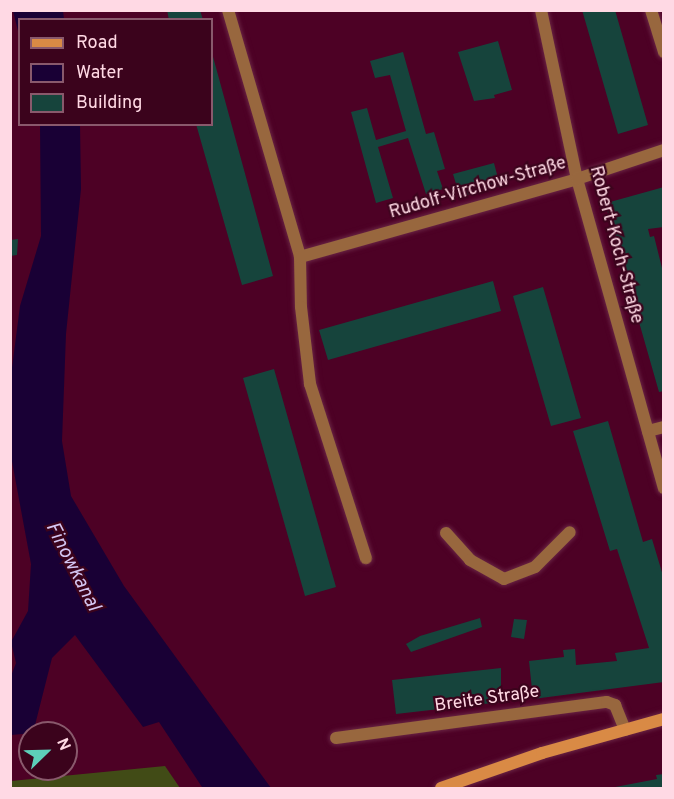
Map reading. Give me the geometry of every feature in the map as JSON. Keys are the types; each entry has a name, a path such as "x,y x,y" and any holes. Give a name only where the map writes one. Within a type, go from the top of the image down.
{"main road":[{"path":"441,789 513,762 663,719"}],"street":[{"path":"228,10 300,258 301,307 310,384 366,558"},
{"name":"Robert-Koch-Straße","path":"541,10 577,179 663,488"},
{"path":"651,10 663,52"},
{"name":"Rudolf-Virchow-Straße","path":"300,258 577,179 663,150"},
{"path":"648,431 663,427"},
{"path":"446,533 471,560 504,579 536,567 570,532"},
{"name":"Breite Straße","path":"336,738 607,702 615,705 625,730"}],"green space":[{"path":"165,766 180,788 11,788 11,781 78,781 78,774"}],"water":[{"path":"13,11 63,11 64,18 18,18 18,31"},
{"name":"Finowkanal","path":"40,126 80,126 81,189 66,334 62,441 71,496 124,586 271,788 202,787 159,722 143,727 75,635 52,658 36,721 18,721 18,734 11,735 11,676 16,663 11,642 28,611 31,564 11,456 10,383 20,306 41,236"}],"building":[{"path":"167,10 200,10 202,18 169,18"},
{"path":"582,10 615,10 648,125 618,134"},
{"path":"498,41 512,90 494,95 495,98 474,101 458,52"},
{"path":"403,52 426,134 434,132 445,169 437,171 443,189 426,194 408,138 378,147 393,198 376,203 351,112 367,108 376,140 406,131 390,75 375,78 370,61"},
{"path":"213,57 273,276 242,285 197,126 213,126"},
{"path":"494,163 500,186 460,197 453,174"},
{"path":"664,187 664,227 648,229 650,237 654,236 664,276 664,391 659,392 607,210 610,202"},
{"path":"18,239 17,255 10,256 10,240"},
{"path":"493,281 501,311 328,360 319,330"},
{"path":"543,287 581,418 551,426 513,296"},
{"path":"274,369 336,587 305,596 243,378"},
{"path":"608,421 643,542 652,539 664,579 664,682 533,699 529,661 564,657 563,650 575,649 576,665 617,661 615,653 649,648 617,549 610,551 573,431"},
{"path":"480,618 482,627 411,652 406,644 420,636"},
{"path":"514,619 527,620 524,639 511,637"},
{"path":"501,668 501,702 396,714 392,680"},
{"path":"664,774 664,788 610,788 657,779 656,775"}]}
